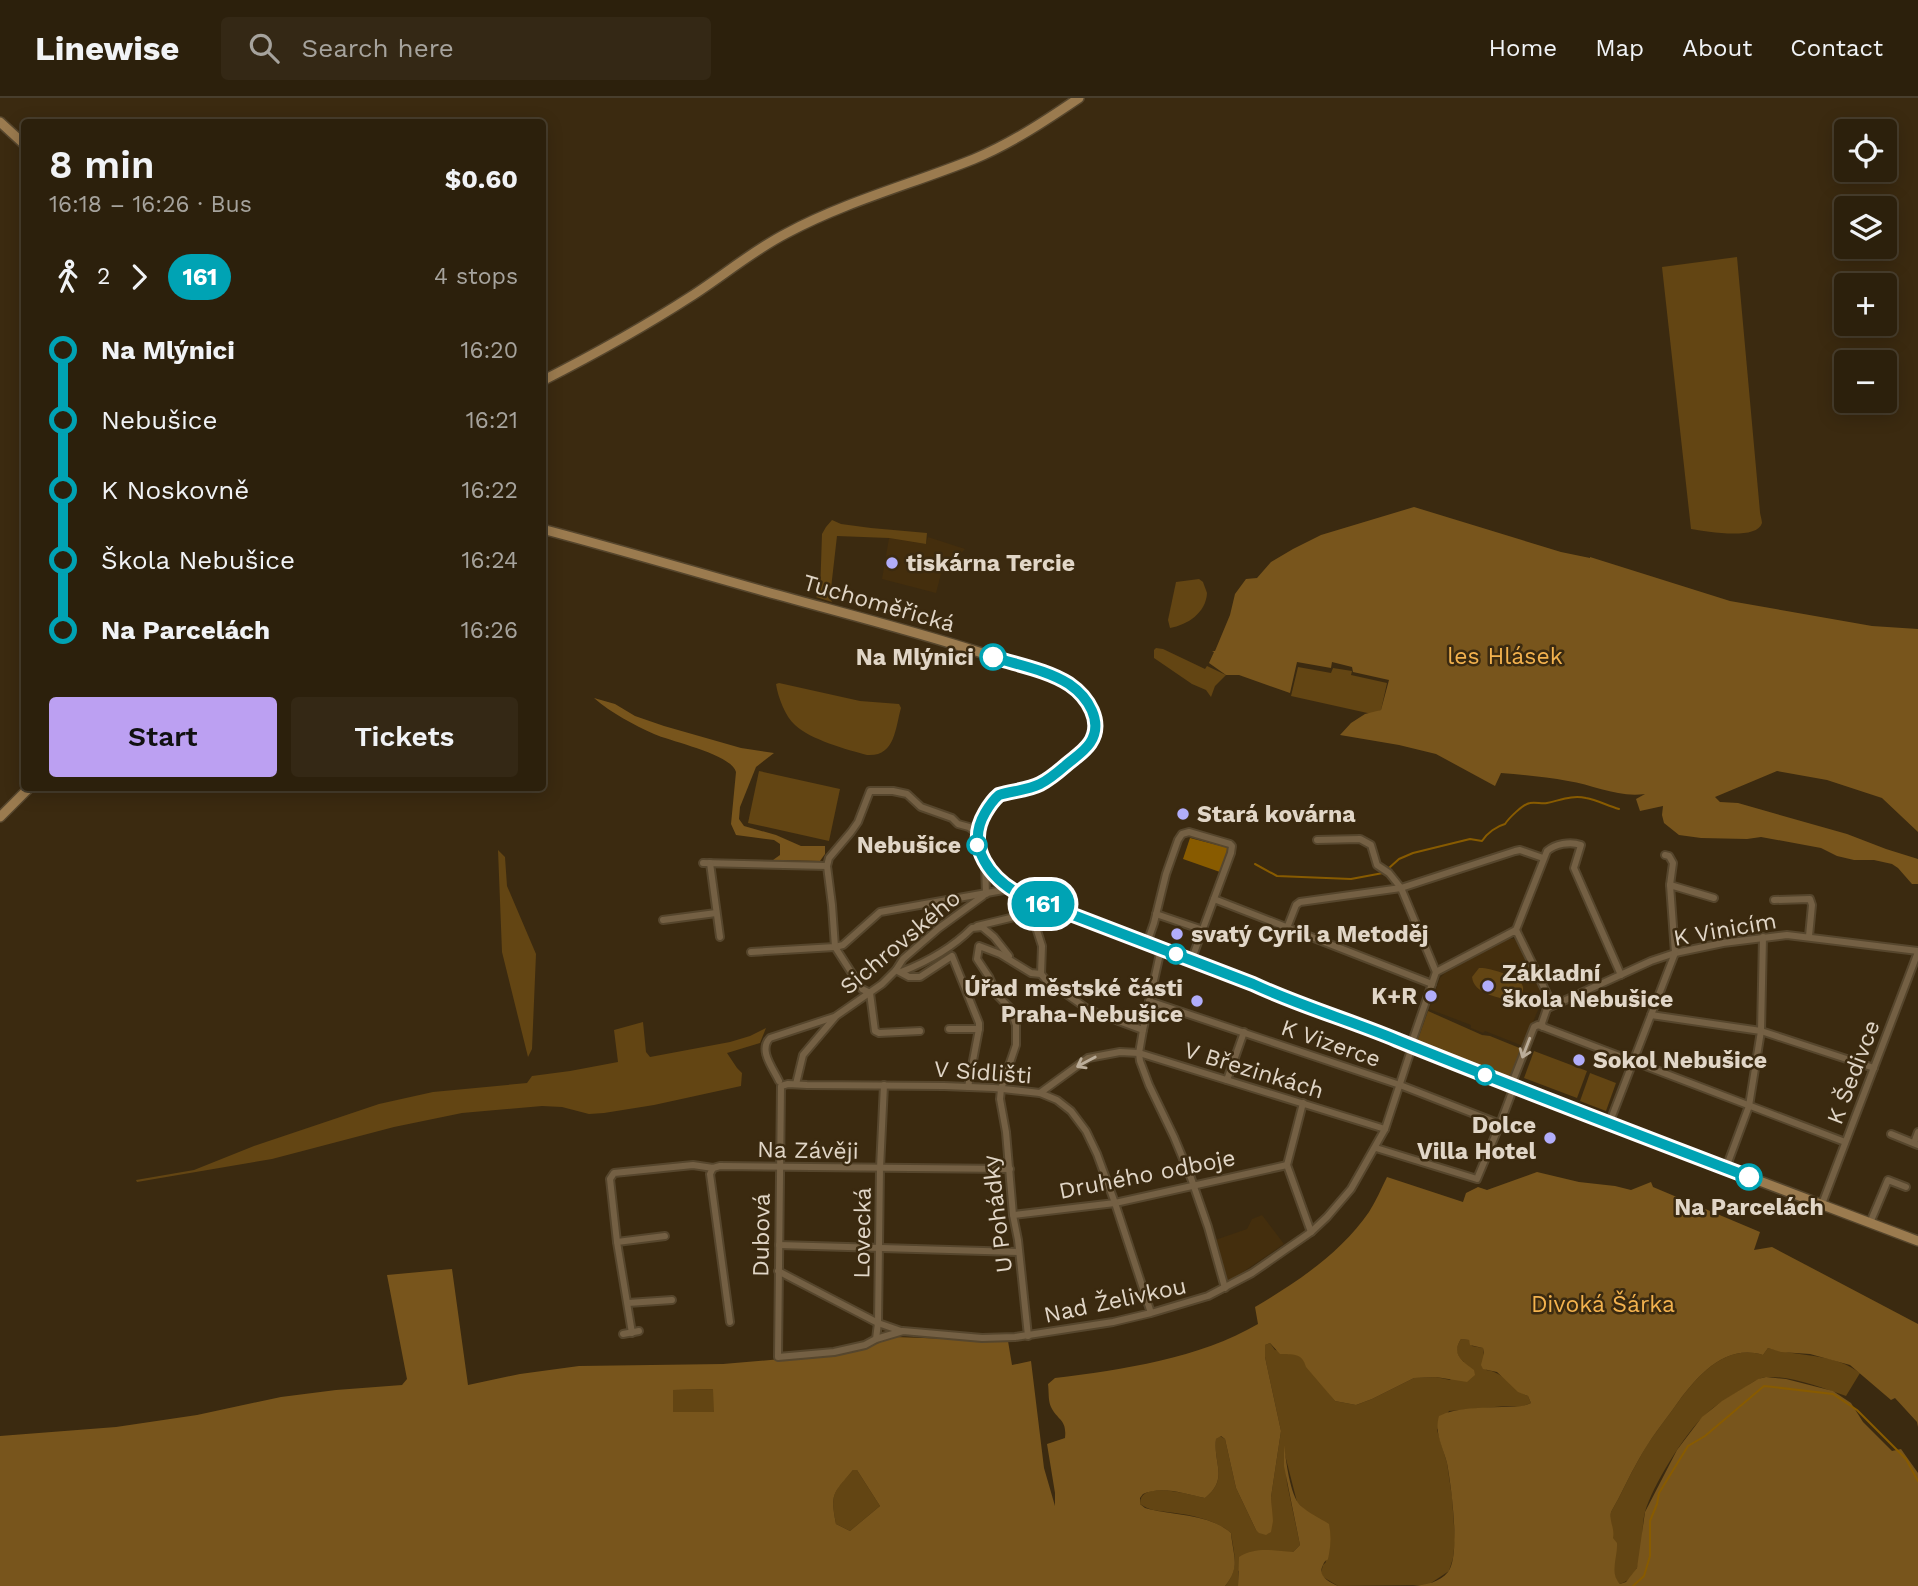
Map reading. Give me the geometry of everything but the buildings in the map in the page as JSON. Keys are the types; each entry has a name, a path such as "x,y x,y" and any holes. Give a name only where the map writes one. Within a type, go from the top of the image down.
{"street":[{"path":"546,379 622,339 787,233 853,203 990,152 1024,134 1079,98"},
{"path":"0,122 21,141"},
{"name":"Tuchoměřická","path":"546,530 924,635 1047,674 1069,684 1083,696 1093,713 1096,729 1091,742 1039,785 999,795 981,820 977,833"},
{"path":"0,817 26,791"},
{"path":"920,1031 877,1032 870,993 862,989 835,947 827,866 829,858 858,822 870,791 907,794 921,807 952,818 977,833 977,846 985,862 1026,906 1033,918 1042,946 1041,974"},
{"path":"1147,943 1178,840 1186,832 1232,846 1191,961"},
{"path":"1317,840 1360,839 1371,845 1377,865 1389,873 1401,888 1436,972 1516,930 1547,851 1554,845 1577,843 1581,848 1574,868 1621,975"},
{"path":"1287,928 1296,905 1300,902 1401,888 1514,851 1520,850 1543,859"},
{"path":"1609,1124 1675,953 1670,885 1673,863 1669,856 1665,855"},
{"path":"985,862 986,894"},
{"path":"720,937 706,863 827,866"},
{"path":"1670,885 1714,898"},
{"path":"751,952 835,947 843,945 880,912 1009,889 1275,995 1918,1241"},
{"name":"Sichrovského","path":"779,1081 766,1054 766,1041 836,1016 899,971 903,959 939,928 986,894"},
{"path":"1214,899 1432,984"},
{"path":"1774,900 1810,899 1812,905 1809,936"},
{"path":"899,971 917,966 943,951 972,928 1023,915 1046,905"},
{"path":"663,920 716,913"},
{"path":"1156,914 1203,930"},
{"path":"972,928 982,927 1012,961"},
{"path":"1516,930 1550,999 1543,1027"},
{"name":"K Vinicím","path":"1548,1008 1651,961 1723,943 1787,935 1918,951"},
{"path":"1726,1168 1749,1106 1762,1031 1763,937"},
{"path":"1001,1089 1016,1045 1016,1025 1010,1008 997,995 977,959 979,946 993,950 1031,973 1041,974 1050,984 1089,1010 1143,1030"},
{"path":"1161,949 1139,1053 1142,1069 1174,1137 1193,1186 1225,1288"},
{"name":"K Šedivce","path":"1822,1204 1918,951"},
{"path":"899,971 909,977 920,976 952,956 979,1023 968,1087"},
{"name":"Nad Želivkou","path":"903,1331 982,1338 1028,1336 1113,1322 1208,1296 1265,1264 1311,1232 1327,1217 1351,1189 1376,1147 1385,1129 1436,972"},
{"name":"K Vizerce","path":"1149,1001 1400,1085 1500,1124"},
{"path":"1651,1015 1762,1031 1874,1068"},
{"name":"Sichrovského","path":"796,1084 803,1055 836,1016"},
{"path":"1376,1147 1477,1179 1500,1124 1534,1027 1538,1025 1845,1142"},
{"path":"949,1029 979,1029"},
{"path":"1227,1080 1244,1032"},
{"name":"V Březinkách","path":"1040,1093 1088,1058 1120,1052 1139,1053 1385,1129"},
{"name":"Dubová","path":"796,1084 785,1084 780,1088 778,1357 834,1352 865,1345 876,1339"},
{"name":"V Sídlišti","path":"796,1084 1001,1089 1040,1093 1057,1100 1071,1111 1086,1131 1097,1154 1150,1314"},
{"name":"Lovecká","path":"876,1339 884,1085"},
{"name":"U Pohádky","path":"1001,1089 1028,1336"},
{"path":"1303,1103 1287,1165 1311,1232"},
{"path":"1891,1134 1916,1144 1918,1132"},
{"name":"Na Závěji","path":"617,1242 610,1179 614,1173 694,1165 713,1168 1010,1169"},
{"name":"Druhého odboje","path":"1013,1215 1115,1203 1287,1165"},
{"path":"713,1168 710,1174 730,1322"},
{"path":"1870,1223 1888,1180 1906,1187"},
{"path":"623,1334 636,1332 617,1242 665,1236"},
{"path":"779,1245 1019,1252"},
{"path":"778,1271 878,1323 903,1331"},
{"path":"628,1303 672,1300"},
{"path":"876,1339 903,1331"}],"shaded area":[{"path":"1737,257 1762,523 1758,529 1751,532 1718,533 1691,529 1662,267"},
{"path":"832,520 841,524 927,533 926,544 889,538 837,536 830,597 832,602 816,597 820,594 822,534"},
{"path":"928,537 965,549 941,574 936,593 882,579 889,538 926,544"},
{"path":"1199,579 1207,593 1203,606 1189,621 1170,628 1168,620 1176,582"},
{"path":"1156,648 1226,675 1215,686 1211,697 1206,690 1192,684 1154,658"},
{"path":"1298,667 1331,673 1333,668 1352,671 1351,675 1387,683 1381,710 1372,714 1291,696"},
{"path":"776,684 860,701 899,704 901,708 892,740 883,751 867,755 809,735 788,717 778,695"},
{"path":"759,771 840,789 829,841 748,823"},
{"path":"1190,838 1229,848 1220,872 1183,859"},
{"path":"498,850 505,857 507,886 536,954 532,1049 528,1057 502,952"},
{"name":"Základní škola Nebušice","path":"1508,939 1518,942 1543,993 1523,1046 1485,1031 1483,1033 1471,1028 1471,1025 1429,1009 1440,978 1445,973"},
{"path":"1479,968 1494,970 1516,979 1522,984 1522,994 1510,1001 1481,991 1472,977"},
{"path":"1428,1011 1522,1049 1511,1079 1417,1042"},
{"path":"643,1022 646,1052 650,1057 730,1042 766,1028 760,1043 727,1053 742,1073 741,1086 604,1113 589,1114 562,1107 542,1106 462,1113 394,1127 272,1159 137,1182 136,1180 194,1170 254,1146 379,1104 433,1092 527,1083 532,1076 618,1062 614,1030"},
{"path":"1534,1051 1587,1071 1577,1098 1524,1078"},
{"path":"1590,1073 1616,1083 1606,1111 1580,1101"},
{"path":"1262,1215 1284,1244 1227,1283 1215,1240 1247,1229 1252,1219"},
{"path":"1461,1339 1469,1340 1472,1346 1483,1348 1486,1370 1498,1374 1528,1396 1531,1403 1521,1407 1449,1411 1437,1430 1447,1463 1455,1540 1449,1571 1428,1585 1338,1586 1323,1577 1321,1573 1326,1562 1303,1508 1297,1502 1284,1451 1287,1483 1300,1545 1293,1552 1238,1571 1238,1586 1225,1586 1234,1567 1231,1533 1201,1518 1153,1510 1140,1504 1142,1496 1156,1490 1205,1498 1212,1491 1218,1477 1216,1439 1220,1436 1225,1439 1236,1488 1256,1530 1268,1534 1272,1524 1271,1497 1281,1431 1265,1357 1265,1345 1270,1343 1275,1350 1296,1353 1335,1401 1356,1405 1414,1378 1436,1377 1450,1380 1464,1362 1457,1351"},
{"path":"1768,1348 1828,1359 1860,1373 1846,1396 1797,1380 1761,1378 1709,1412 1679,1447 1654,1489 1643,1521 1639,1563 1629,1579 1620,1584 1614,1573 1611,1512 1647,1445 1684,1394 1713,1365 1736,1354 1763,1355"},
{"path":"714,1389 714,1412 673,1413 673,1390"},
{"path":"853,1470 857,1470 880,1506 850,1531 836,1524 833,1499 837,1489"}],"green space":[{"name":"les Hlásek","path":"1414,507 1561,552 1590,557 1730,601 1872,626 1918,629 1918,832 1882,798 1827,780 1777,771 1715,797 1720,802 1738,803 1847,834 1918,859 1918,884 1912,884 1892,864 1854,860 1821,848 1761,837 1701,838 1679,835 1664,823 1663,806 1640,811 1636,799 1645,794 1626,794 1578,783 1501,773 1495,786 1436,754 1340,735 1351,723 1365,714 1381,710 1389,680 1353,672 1352,667 1332,662 1331,668 1297,662 1290,693 1239,675 1226,675 1209,663 1230,615 1235,594 1246,579 1257,578 1271,562 1321,535"},
{"path":"594,698 615,704 635,716 664,726 741,748 774,753 756,767 740,807 739,819 744,826 776,835 801,846 825,846 825,854 820,861 773,860 780,855 780,844 774,840 736,835 731,824 736,772 732,766 713,754 639,727"},
{"name":"Divoká Šárka","path":"1537,1172 1631,1190 1651,1182 1653,1187 1760,1232 1754,1250 1772,1247 1918,1324 1918,1427 1917,1422 1895,1398 1891,1400 1850,1365 1810,1354 1781,1352 1768,1348 1763,1355 1736,1354 1724,1358 1702,1374 1684,1394 1648,1445 1611,1512 1613,1538 1617,1543 1615,1575 1620,1584 1626,1582 1637,1568 1645,1512 1677,1450 1702,1417 1722,1401 1766,1377 1786,1379 1833,1391 1851,1403 1863,1422 1892,1451 1901,1449 1918,1473 1918,1586 1413,1586 1432,1582 1445,1575 1452,1564 1454,1551 1453,1502 1447,1463 1438,1434 1439,1416 1462,1409 1531,1403 1528,1396 1518,1392 1497,1372 1483,1369 1483,1348 1470,1345 1469,1340 1461,1339 1458,1353 1474,1370 1475,1375 1467,1382 1436,1377 1414,1378 1356,1405 1335,1401 1299,1357 1280,1354 1270,1343 1265,1345 1265,1357 1281,1431 1271,1497 1271,1532 1266,1535 1256,1530 1236,1488 1225,1439 1221,1436 1216,1439 1218,1477 1212,1491 1205,1498 1158,1490 1143,1494 1140,1498 1140,1504 1145,1508 1201,1518 1231,1533 1234,1567 1225,1586 0,1586 0,1436 116,1427 197,1415 281,1397 402,1385 407,1379 387,1275 452,1269 468,1385 579,1366 723,1364 804,1357 862,1348 895,1337 1008,1341 1012,1365 1031,1361 1044,1468 1055,1506 1047,1444 1065,1438 1065,1432 1049,1402 1048,1384 1055,1378 1160,1361 1211,1346 1258,1324 1255,1307 1302,1277 1345,1241 1369,1212 1387,1177 1463,1202 1466,1193 1478,1187 1487,1190","holes":["713,1389 714,1412 673,1412 673,1390","853,1470 857,1470 880,1506 850,1531 836,1524 833,1500 837,1489"]},
{"path":"1284,1445 1289,1477 1297,1500 1307,1511 1329,1524 1330,1550 1322,1572 1338,1586 1238,1586 1239,1557 1259,1550 1293,1552 1300,1545 1284,1466"}],"waterway":[{"path":"1389,868 1399,859 1413,853 1470,839 1482,841 1492,830 1505,824 1530,803 1581,797 1619,809"},
{"path":"1255,864 1277,876 1351,879 1383,873"},
{"path":"1633,1586 1644,1576 1650,1556 1650,1521 1659,1493 1688,1446 1705,1436 1764,1386 1833,1394 1857,1410 1906,1459 1918,1481"}],"bus line":[{"name":"161","path":"993,657 1069,684 1089,704 1096,729 1091,742 1082,752 1049,779 1039,785 999,795 981,820 977,833 977,846 981,856 1009,889 1275,995 1349,1021 1749,1177"}],"place":[{"name":"tiskárna Tercie","path":"892,563"},
{"name":"Na Mlýnici","path":"993,657"},
{"name":"Stará kovárna","path":"1183,814"},
{"name":"Nebušice","path":"977,845"},
{"name":"svatý Cyril a Metoděj","path":"1177,934"},
{"name":"Základní škola Nebušice","path":"1488,986"},
{"name":"K+R","path":"1431,996"},
{"name":"Úřad městské části Praha-Nebušice","path":"1197,1001"},
{"name":"Sokol Nebušice","path":"1579,1060"},
{"name":"Dolce Villa Hotel","path":"1550,1138"},
{"name":"Na Parcelách","path":"1749,1177"}]}
